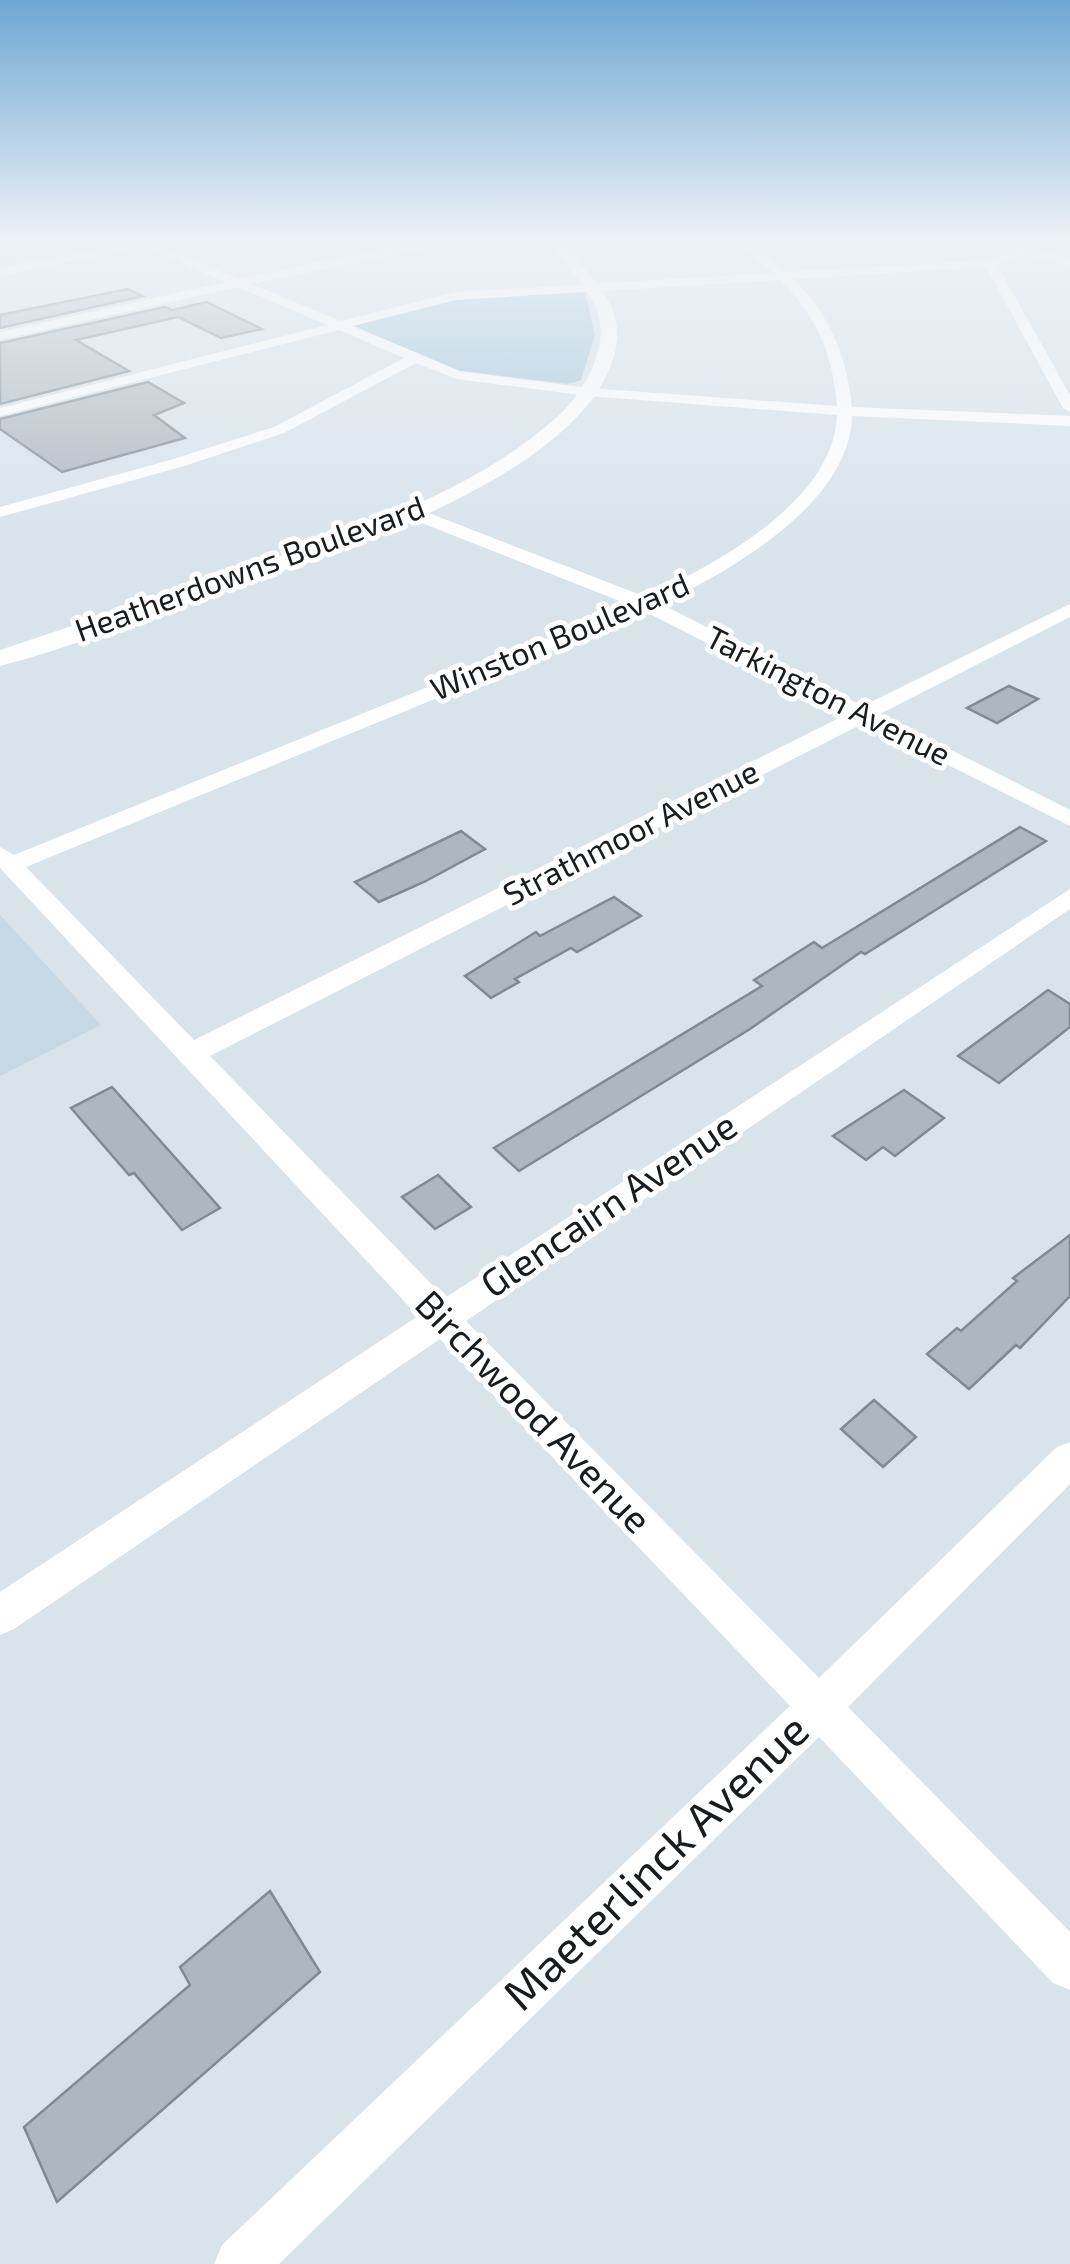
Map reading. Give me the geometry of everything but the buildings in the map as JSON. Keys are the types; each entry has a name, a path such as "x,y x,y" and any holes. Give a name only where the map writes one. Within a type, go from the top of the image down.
{"street":[{"path":"0,412 259,344"},
{"path":"378,344 456,375 588,392 844,413 1070,420"},
{"name":"Heatherdowns Boulevard","path":"0,658 415,514 509,462 551,432 588,392 610,344"},
{"name":"Winston Boulevard","path":"6,859 648,605 744,550 810,490 844,431 842,374 833,344"},
{"path":"1034,344 1070,408"},
{"path":"0,512 280,430 349,395 389,367 414,360"},
{"name":"Tarkington Avenue","path":"415,514 648,605 1070,820"},
{"name":"Strathmoor Avenue","path":"191,1054 1070,610"},
{"name":"Birchwood Avenue","path":"6,859 440,1317 1070,1966"},
{"name":"Glencairn Avenue","path":"0,1615 1070,897"},
{"name":"Maeterlinck Avenue","path":"241,2264 818,1708 1070,1459"}],"shaded area":[{"path":"390,344 592,344 581,380 568,384 451,370"},
{"path":"0,915 101,1025 0,1076"}]}
